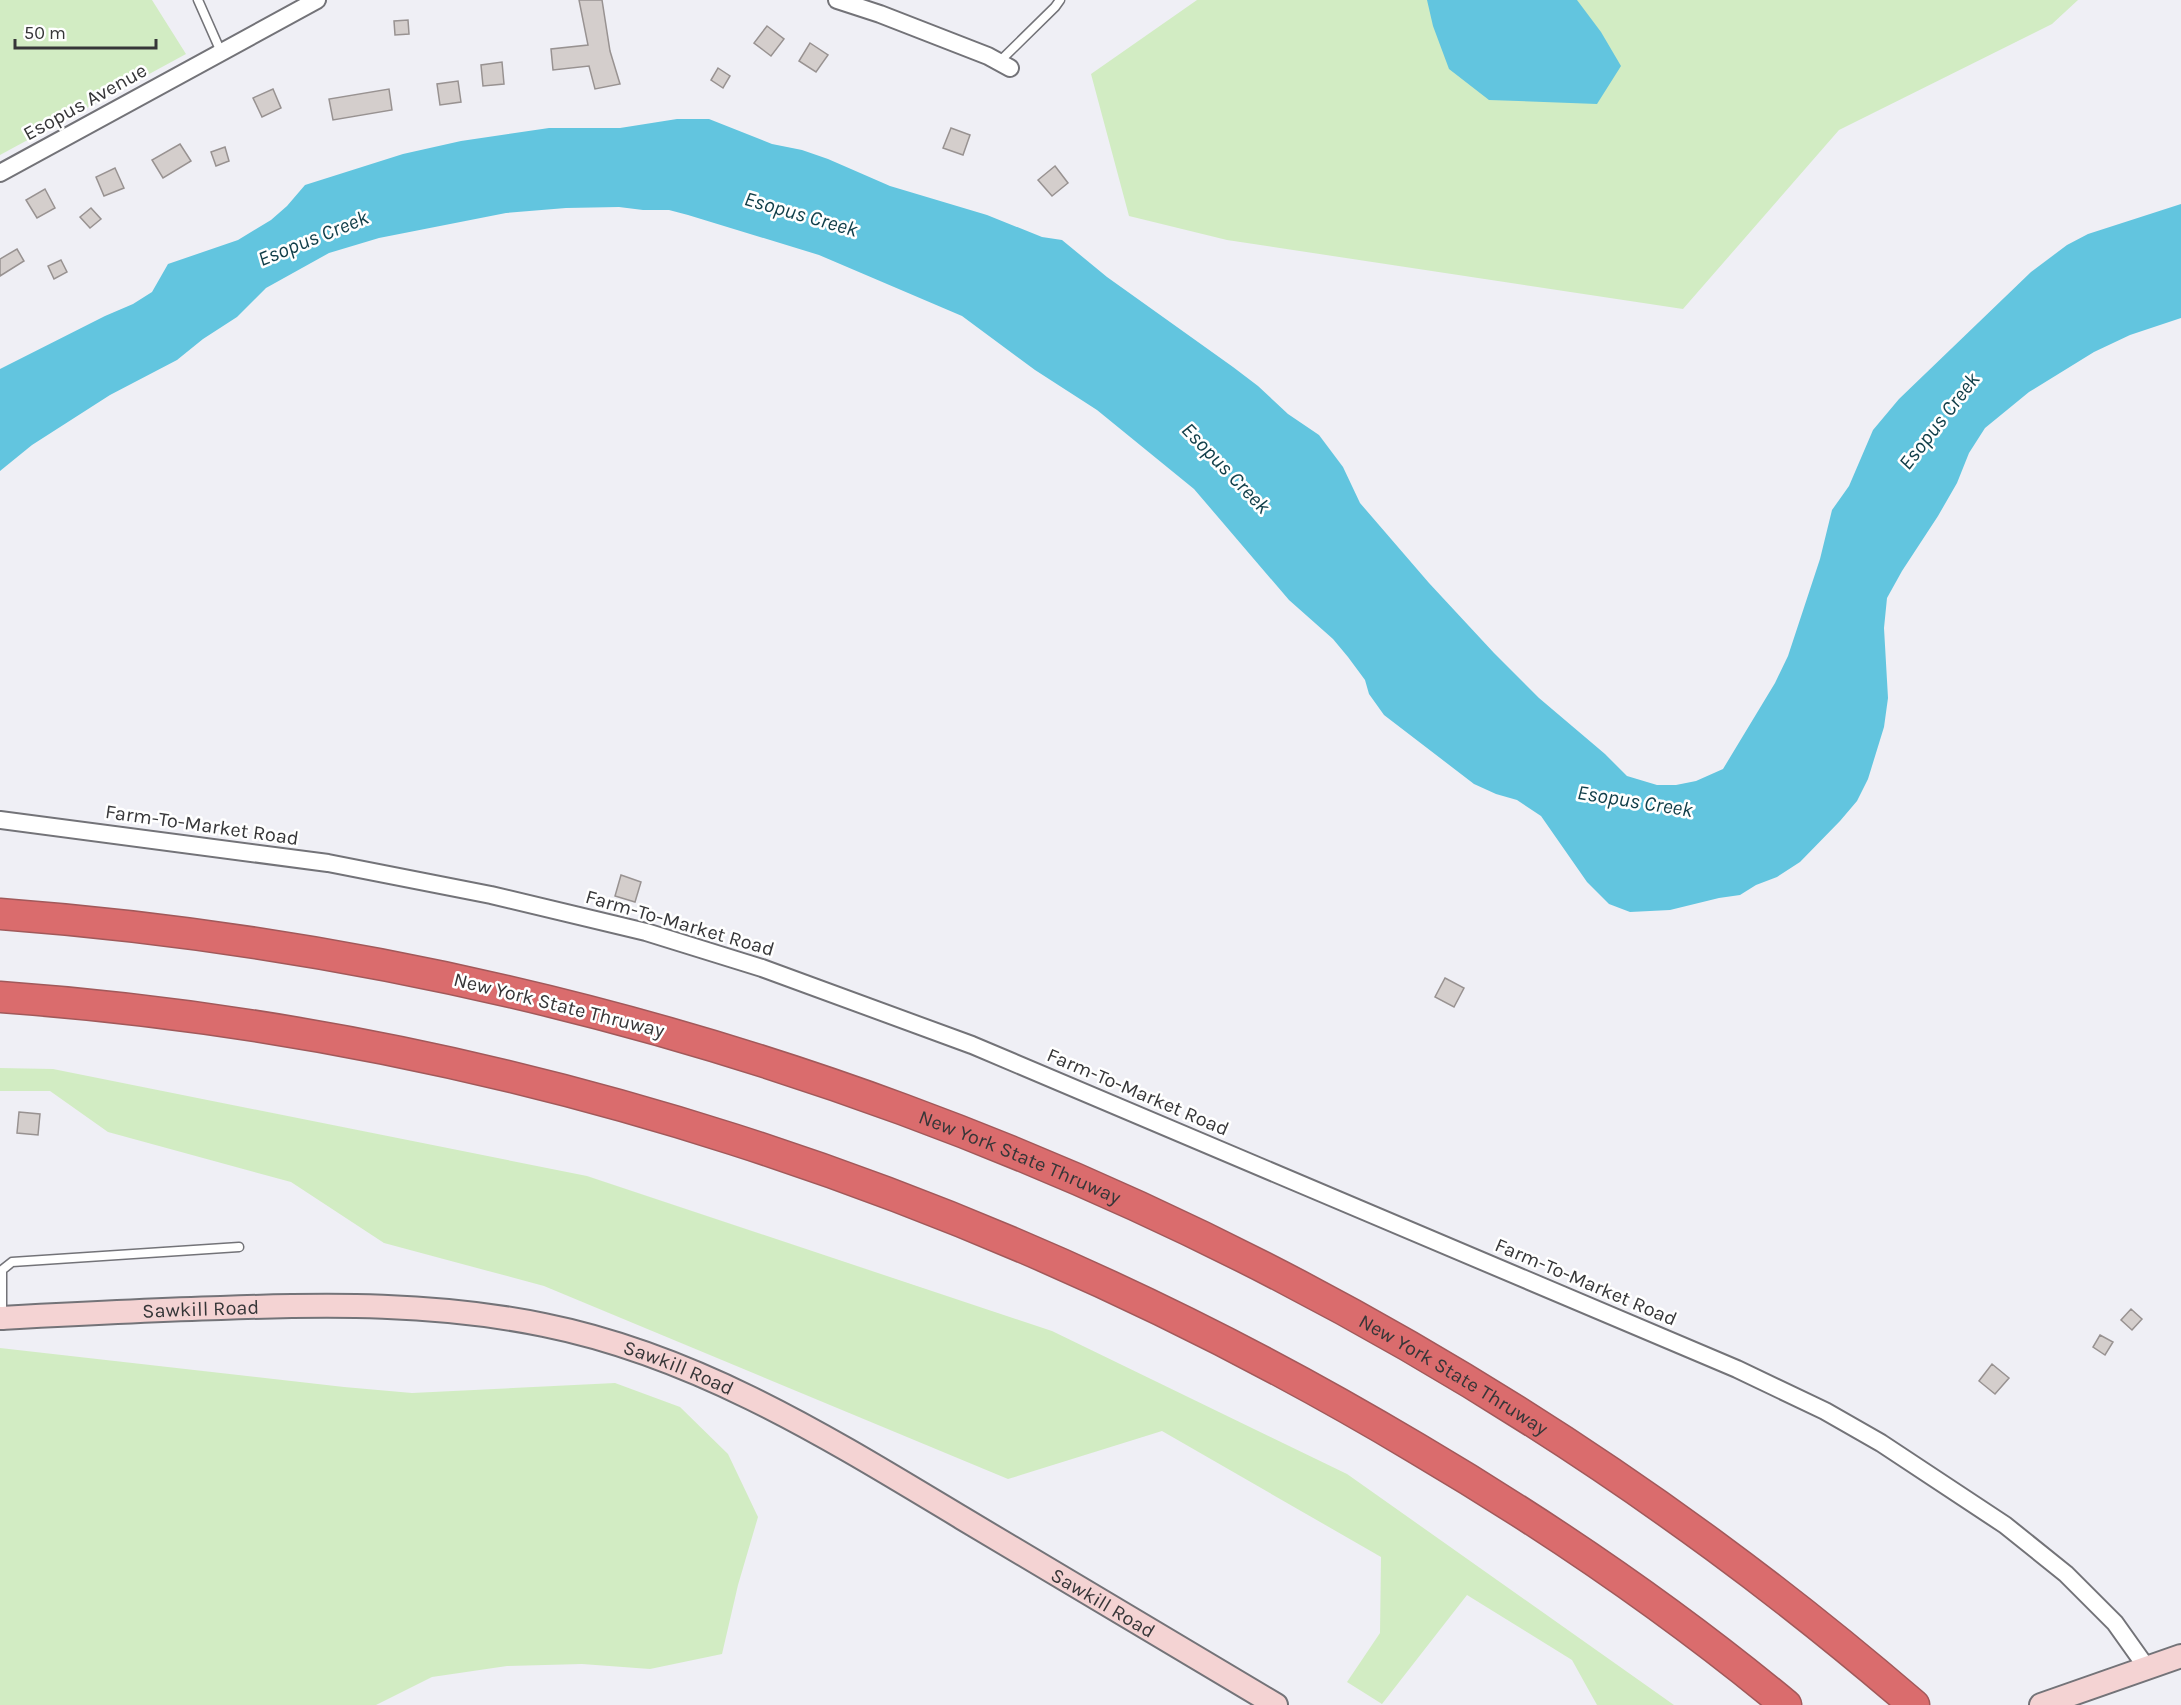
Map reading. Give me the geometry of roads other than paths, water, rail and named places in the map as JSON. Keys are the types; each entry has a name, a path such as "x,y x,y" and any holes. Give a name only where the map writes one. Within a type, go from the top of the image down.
{"highway":[{"name":"New York State Thruway","path":"0,914 227,938 366,961 514,992 643,1025 778,1066 913,1113 1045,1165 1164,1218 1300,1286 1424,1356 1513,1410 1602,1467 1716,1547 1829,1634 1914,1705"},
{"path":"0,997 227,1021 352,1042 485,1070 620,1105 754,1145 946,1215 1065,1265 1138,1299 1260,1360 1383,1428 1498,1498 1615,1576 1786,1705"}],"street":[{"name":"Esopus Avenue","path":"0,172 317,0"},
{"path":"837,0 891,18 988,56 1004,65"},
{"name":"Farm-To-Market Road","path":"0,820 328,863 502,897 646,932 762,968 972,1045 1737,1369 1825,1411 1881,1443 2005,1525 2066,1574 2115,1623 2147,1668"},
{"name":"Sawkill Road","path":"1,1318 301,1305 395,1306 544,1324 627,1347 682,1365 800,1422 1276,1705"},
{"path":"2041,1705 2181,1656"}],"lane":[{"path":"198,0 221,52"},
{"path":"1004,65 1060,0"},
{"path":"1,1318 2,1270 12,1262 239,1247"}],"water":[{"path":"1427,0 1577,0 1601,32 1621,66 1597,104 1489,100 1449,69 1433,26"},
{"name":"Esopus Creek","path":"677,119 709,119 772,144 802,150 828,159 890,186 987,215 1042,237 1062,240 1107,277 1233,367 1288,414 1319,435 1343,467 1360,503 1429,583 1494,653 1539,698 1605,754 1627,776 1657,785 1676,785 1696,781 1723,769 1775,683 1788,656 1820,559 1832,510 1849,486 1873,430 1899,399 2031,272 2067,245 2088,234 2181,204 2181,318 2130,335 2094,352 2029,392 1985,428 1969,453 1957,483 1938,516 1887,598 1884,628 1888,698 1884,727 1868,779 1857,801 1800,862 1777,877 1756,885 1740,895 1670,910 1630,912 1609,904 1587,882 1541,816 1517,800 1474,784 1384,715 1369,694 1365,680 1333,639 1289,600 1194,489 1097,410 1035,370 962,316 819,255 669,210 619,207 566,208 506,213 379,238 329,253 266,288 237,317 203,339 177,360 110,395 32,445 0,471 0,369 133,304 152,292 168,264 238,240 271,220 305,185 403,154 461,141 549,128 620,128"}]}
